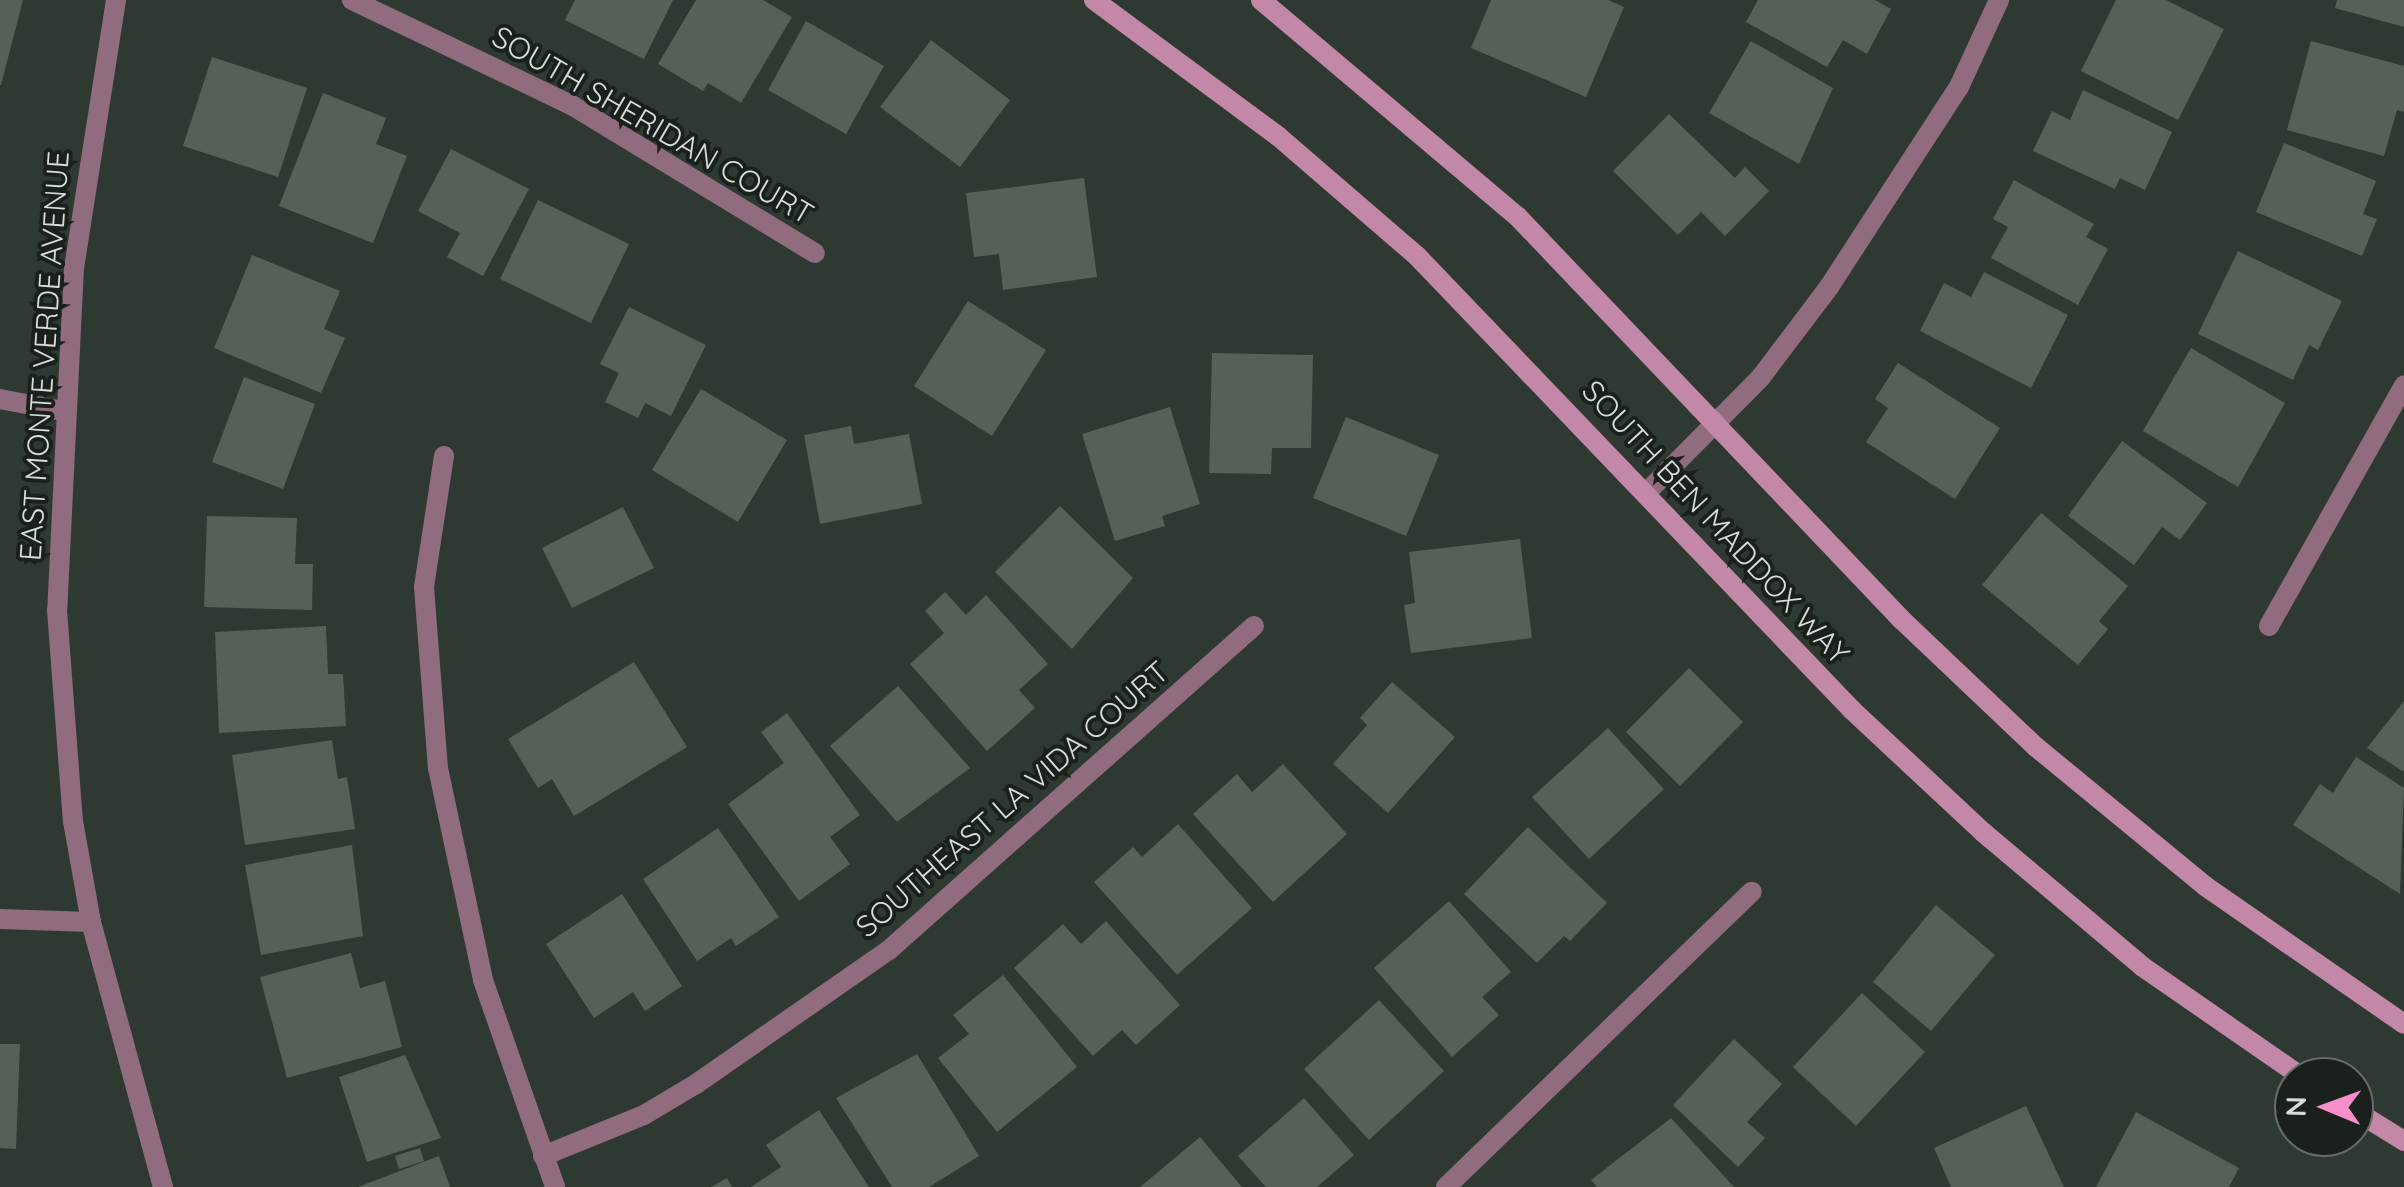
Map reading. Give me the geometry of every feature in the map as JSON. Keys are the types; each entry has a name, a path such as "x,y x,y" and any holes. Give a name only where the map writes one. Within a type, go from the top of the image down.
{"main road":[{"name":"SOUTH BEN MADDOX WAY","path":"1094,0 1266,128 1406,246 1852,710 1996,844 2144,967 2274,1058"},
{"path":"1262,0 1518,216 1901,619 2073,780 2205,886 2404,1024"},
{"path":"2374,1122 2404,1140"}],"street":[{"name":"EAST MONTE VERDE AVENUE","path":"116,0 91,129 63,411 57,610 62,711 91,922 163,1187"},
{"name":"SOUTH SHERIDAN COURT","path":"352,0 573,106 815,253"},
{"path":"1646,493 1760,377 1829,287 1959,87 1999,0"},
{"path":"2269,626 2404,384"},
{"path":"0,399 63,411"},
{"path":"444,456 424,587 438,768 483,980 556,1187"},
{"name":"SOUTHEAST LA VIDA COURT","path":"543,1156 644,1115 696,1084 889,950 1254,626"},
{"path":"1446,1187 1752,892"},
{"path":"0,919 91,922"}],"building":[{"path":"0,0 23,0 1,85 0,85"},
{"path":"575,0 673,0 644,59 565,20"},
{"path":"696,0 763,0 792,17 741,103 708,83 703,91 658,64"},
{"path":"1491,0 1608,0 1624,7 1586,97 1471,48"},
{"path":"1758,0 1875,0 1891,9 1867,54 1843,40 1827,67 1746,22"},
{"path":"2116,0 2166,0 2224,29 2178,120 2081,71"},
{"path":"2337,0 2404,0 2404,27 2335,8"},
{"path":"806,21 884,66 846,134 768,90"},
{"path":"931,40 1010,100 960,167 880,107"},
{"path":"1751,41 1833,88 1799,164 1709,113"},
{"path":"2311,41 2404,66 2404,112 2397,110 2384,156 2287,130"},
{"path":"212,57 307,88 278,177 183,146"},
{"path":"2083,90 2172,132 2145,190 2120,178 2115,189 2033,151 2052,111 2070,120"},
{"path":"323,93 386,118 376,144 407,156 373,243 279,206"},
{"path":"1669,114 1735,178 1745,167 1769,191 1725,236 1701,212 1678,235 1613,171"},
{"path":"2284,143 2376,181 2363,214 2377,219 2362,256 2256,212"},
{"path":"451,149 529,189 483,276 447,257 460,233 418,211"},
{"path":"1084,178 1097,277 1003,290 999,254 974,257 966,193"},
{"path":"2014,180 2094,224 2086,237 2108,249 2078,305 1991,258 2008,227 1993,219"},
{"path":"538,200 629,244 591,323 500,279"},
{"path":"2238,251 2342,301 2318,350 2309,345 2293,380 2198,334"},
{"path":"252,255 340,291 324,329 345,338 321,393 214,348"},
{"path":"1984,272 2068,315 2031,388 1920,331 1944,283 1971,297"},
{"path":"968,301 1046,350 992,436 914,386"},
{"path":"629,307 706,345 671,416 645,403 638,418 605,402 619,373 600,364"},
{"path":"2191,348 2285,403 2238,487 2143,431"},
{"path":"1212,353 1313,355 1311,448 1272,448 1271,474 1209,473"},
{"path":"1898,363 2000,428 1955,499 1866,442 1888,408 1875,399"},
{"path":"244,377 315,404 283,489 212,462"},
{"path":"701,389 787,440 738,522 652,470"},
{"path":"1170,407 1200,504 1162,516 1165,526 1115,541 1082,434"},
{"path":"1346,417 1439,455 1406,536 1313,498"},
{"path":"851,426 854,444 909,434 922,504 820,524 804,435"},
{"path":"2122,441 2207,503 2180,540 2162,527 2134,565 2068,516"},
{"path":"1060,506 1133,578 1072,649 995,572"},
{"path":"623,507 654,568 572,608 542,548"},
{"path":"2041,513 2128,586 2099,621 2108,629 2078,665 1982,585"},
{"path":"207,516 297,518 295,564 313,564 312,610 204,607"},
{"path":"1520,539 1532,638 1411,653 1404,605 1415,603 1409,552"},
{"path":"945,592 966,615 986,595 1048,664 1019,690 1035,708 987,751 910,664 944,633 925,611"},
{"path":"326,626 328,674 343,674 346,726 219,733 215,632"},
{"path":"634,662 687,747 574,816 552,779 538,788 508,739"},
{"path":"1689,668 1743,722 1680,786 1626,732"},
{"path":"1392,682 1455,737 1388,813 1333,764 1367,725 1360,718"},
{"path":"898,686 970,768 897,822 830,746"},
{"path":"2404,701 2404,772 2367,748"},
{"path":"787,713 860,815 830,837 850,864 799,901 728,804 784,763 761,732"},
{"path":"1608,728 1664,789 1589,859 1532,797"},
{"path":"332,740 338,779 347,777 355,829 245,845 232,755"},
{"path":"2356,757 2404,788 2400,894 2293,825 2320,784 2333,793"},
{"path":"1283,764 1347,834 1273,902 1193,814 1237,774 1252,792"},
{"path":"1178,824 1252,908 1177,975 1094,882 1133,847 1142,857"},
{"path":"1528,827 1607,903 1570,941 1564,936 1537,963 1464,894"},
{"path":"718,828 779,917 736,946 731,938 697,961 643,879"},
{"path":"352,845 363,936 261,955 245,865"},
{"path":"622,894 682,986 645,1011 633,992 594,1018 546,944"},
{"path":"1449,901 1511,972 1482,997 1499,1015 1452,1057 1374,968"},
{"path":"1936,905 1995,955 1931,1031 1873,982"},
{"path":"1106,921 1180,1005 1136,1045 1122,1030 1093,1056 1014,968 1063,924 1081,944"},
{"path":"351,953 360,988 385,981 402,1047 287,1078 260,977"},
{"path":"1003,975 1077,1067 997,1132 938,1058 969,1034 953,1015"},
{"path":"1862,993 1925,1052 1856,1126 1793,1067"},
{"path":"1379,1000 1444,1071 1369,1140 1304,1069"},
{"path":"1734,1039 1782,1084 1747,1122 1765,1138 1738,1167 1673,1105"},
{"path":"0,1044 20,1044 16,1149 0,1148"},
{"path":"917,1054 979,1156 929,1187 892,1187 836,1098"},
{"path":"405,1055 441,1138 367,1162 339,1077"},
{"path":"1304,1098 1354,1155 1317,1187 1266,1187 1238,1156"},
{"path":"2026,1106 2064,1187 1951,1187 1934,1148"},
{"path":"819,1110 869,1187 751,1187 781,1167 766,1145"},
{"path":"2136,1112 2239,1168 2229,1187 2096,1187"},
{"path":"1671,1118 1734,1187 1597,1187 1591,1180"},
{"path":"1200,1137 1242,1187 1140,1187"},
{"path":"420,1148 424,1161 399,1169 395,1156"},
{"path":"439,1156 450,1187 358,1187"},
{"path":"727,1178 732,1187 711,1187"}]}
